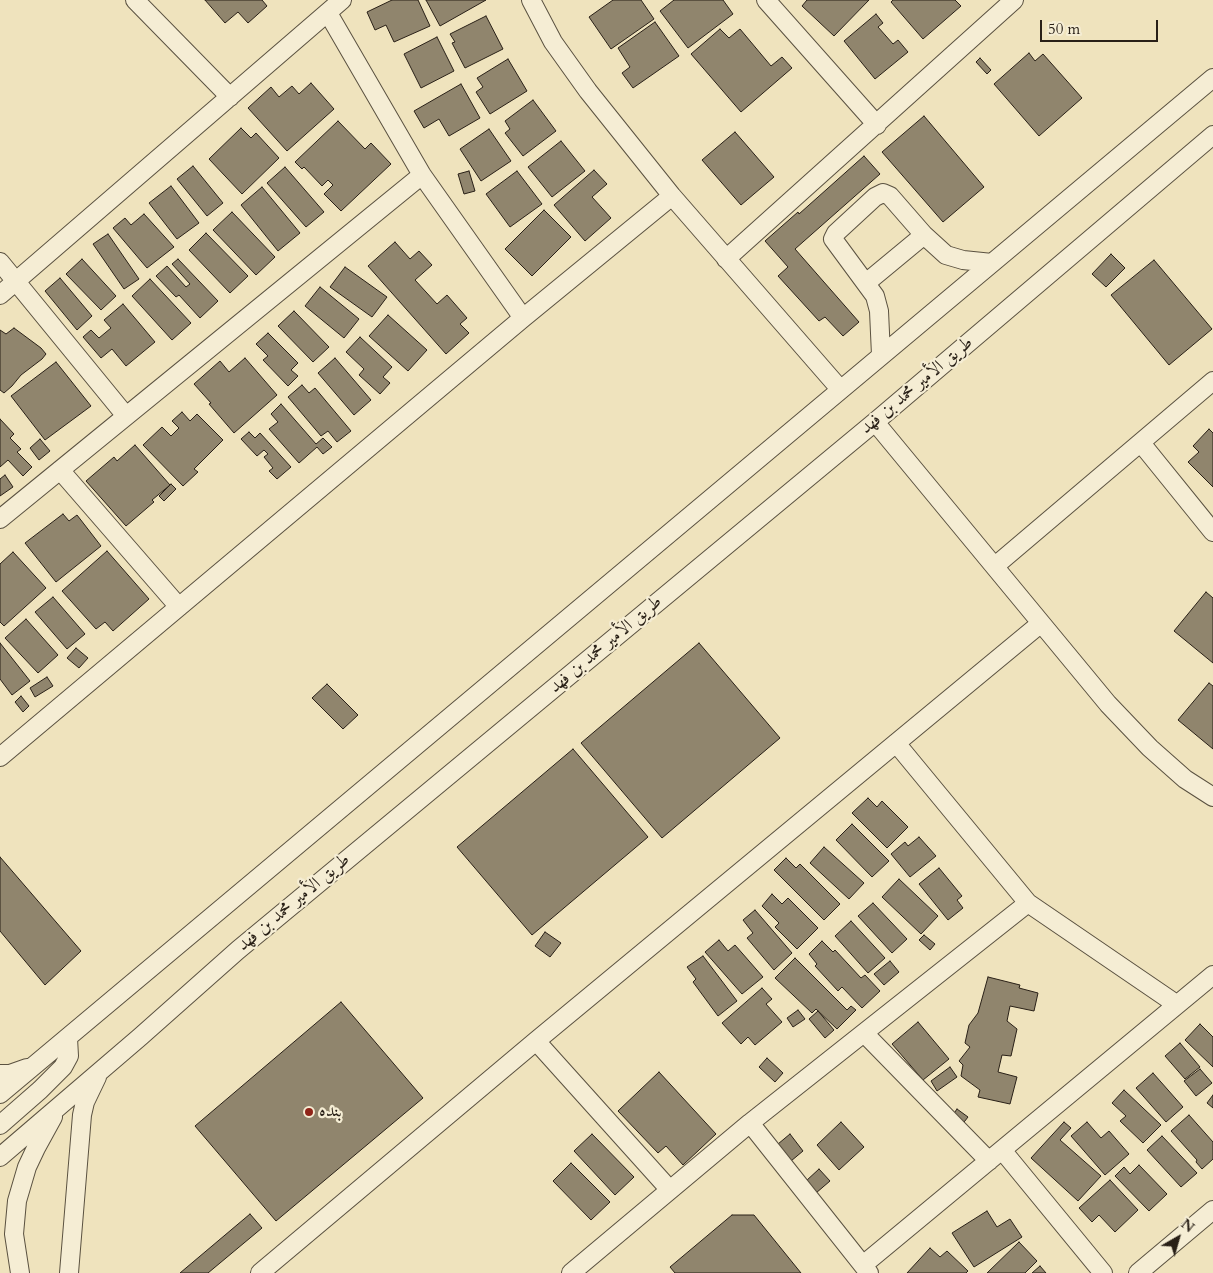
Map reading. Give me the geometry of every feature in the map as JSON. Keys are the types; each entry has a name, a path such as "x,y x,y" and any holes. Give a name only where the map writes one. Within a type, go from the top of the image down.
{"street":[{"path":"135,0 230,97"},
{"path":"0,295 342,0"},
{"path":"531,0 553,42 588,92 672,196 840,389"},
{"path":"766,0 877,125"},
{"path":"726,259 877,125 1006,3"},
{"path":"328,13 422,174 523,318"},
{"path":"1,1093 1213,78"},
{"name":"طريق الأمير محمد بن فهد","path":"0,1157 238,950 875,422 1213,135"},
{"path":"0,519 422,174"},
{"path":"882,355 879,311 875,296 833,239 836,233 875,197 883,193 890,196 924,235 946,255 963,260 992,263"},
{"path":"0,757 523,318 672,196"},
{"path":"866,283 924,235"},
{"path":"0,262 126,416"},
{"path":"995,566 1213,381"},
{"path":"875,422 1108,704 1150,748 1185,779 1213,797"},
{"path":"1141,443 1213,532"},
{"path":"60,470 180,607"},
{"path":"260,1273 536,1041 1040,624"},
{"path":"896,743 1028,903 1176,1004"},
{"path":"571,1273 750,1123 1028,903"},
{"path":"750,1123 866,1269 995,1156 1213,975"},
{"path":"864,1033 995,1156 1103,1273"},
{"path":"0,1125 63,1067 69,1056 68,1038"},
{"path":"536,1041 670,1190"},
{"path":"0,1074 22,1071 37,1064"},
{"path":"69,1273 82,1115 92,1086 104,1067"},
{"path":"20,1273 14,1234 19,1192 36,1148 60,1105"},
{"path":"1138,1273 1213,1210"}],"building":[{"path":"205,0 262,0 267,6 248,23 238,12 225,23"},
{"path":"392,0 418,0 430,26 394,42 386,25 375,30 367,12"},
{"path":"426,0 486,0 440,26"},
{"path":"613,0 641,0 654,19 611,49 589,17"},
{"path":"674,0 723,0 733,14 688,48 660,11"},
{"path":"807,0 869,0 834,36 802,6"},
{"path":"893,0 955,0 961,6 923,39 891,2"},
{"path":"876,14 883,23 878,27 893,44 898,40 908,52 875,79 844,41"},
{"path":"486,16 503,49 465,68 452,43 455,42 450,34"},
{"path":"655,22 679,56 633,88 622,73 630,67 618,48"},
{"path":"720,29 729,38 740,29 771,66 782,57 792,68 741,112 691,54"},
{"path":"437,37 454,71 421,88 404,54"},
{"path":"1029,53 1035,61 1043,54 1082,98 1039,136 994,84"},
{"path":"980,58 991,70 987,74 976,62"},
{"path":"508,59 527,91 490,114 476,92 483,87 477,78"},
{"path":"311,83 334,109 287,151 248,108 271,87 279,97 292,86 299,94"},
{"path":"461,84 480,118 449,136 439,119 424,128 414,111"},
{"path":"533,100 556,131 523,156 505,133 510,129 505,121"},
{"path":"924,116 984,187 943,222 882,152"},
{"path":"338,121 365,149 371,143 391,164 341,211 324,194 333,185 328,180 322,186 304,167 302,169 295,162"},
{"path":"241,128 251,138 256,133 279,158 242,194 209,159"},
{"path":"489,129 511,161 481,181 460,149"},
{"path":"735,132 774,177 741,205 702,160"},
{"path":"561,141 585,171 552,197 528,167"},
{"path":"864,156 880,174 795,249 859,322 843,336 825,317 819,321 778,276 788,267 765,241 798,212 799,214"},
{"path":"193,166 223,203 207,216 177,179"},
{"path":"285,167 324,212 306,227 267,183"},
{"path":"594,170 607,184 592,197 611,218 585,241 554,205"},
{"path":"469,171 475,191 464,194 458,174"},
{"path":"517,171 542,204 510,227 486,194"},
{"path":"171,186 199,223 177,239 149,203"},
{"path":"262,187 300,233 278,251 241,205"},
{"path":"544,210 571,237 532,276 505,249"},
{"path":"232,212 275,257 256,275 213,230"},
{"path":"144,214 174,247 147,268 113,228 125,218 131,225"},
{"path":"206,233 248,276 230,293 189,250"},
{"path":"108,234 139,279 124,289 93,244"},
{"path":"395,242 410,259 419,251 432,265 415,280 437,304 447,295 467,318 460,324 469,333 446,354 368,266"},
{"path":"1111,254 1125,268 1106,287 1092,274"},
{"path":"82,259 116,296 101,310 66,274"},
{"path":"178,259 218,301 200,318 179,295 176,297 156,276 167,266 186,287 190,284 172,264"},
{"path":"1154,260 1212,329 1169,365 1111,295"},
{"path":"345,267 387,297 372,317 330,287"},
{"path":"60,278 92,316 77,330 45,291"},
{"path":"150,279 191,323 172,340 132,296"},
{"path":"320,287 359,319 344,338 305,306"},
{"path":"123,304 155,342 126,366 112,349 101,358 83,337 91,330 99,338 111,328 104,320"},
{"path":"294,311 329,347 313,362 278,326"},
{"path":"388,315 427,350 408,371 369,336"},
{"path":"14,328 41,348 46,354 21,375 4,393 0,390 0,330 6,334"},
{"path":"268,333 298,363 291,370 298,376 288,386 263,360 268,356 256,344"},
{"path":"360,337 392,367 383,377 390,383 380,394 359,375 364,369 346,352"},
{"path":"245,358 277,395 234,433 194,384 220,361 229,372"},
{"path":"335,358 371,400 354,415 318,373"},
{"path":"56,362 91,406 45,440 11,396"},
{"path":"302,385 309,393 315,388 351,431 337,442 328,431 321,436 288,397"},
{"path":"281,404 316,444 323,438 332,447 323,454 317,447 299,463 269,429 278,422 271,414"},
{"path":"182,412 190,421 197,414 223,440 194,469 198,472 183,486 143,445 162,427 171,436 179,428 172,421"},
{"path":"0,419 14,434 10,438 21,449 17,452 32,467 23,476 8,460 0,467"},
{"path":"1209,429 1213,433 1213,487 1188,462 1199,452 1193,446"},
{"path":"249,432 255,438 260,433 291,467 277,479 269,471 273,468 264,457 268,454 264,450 257,456 241,439"},
{"path":"40,439 50,451 39,460 30,448"},
{"path":"135,445 170,485 152,500 154,502 126,526 86,481 114,457 117,461"},
{"path":"5,475 13,487 0,496 0,479"},
{"path":"171,484 176,489 164,501 159,496"},
{"path":"63,514 69,521 77,515 101,546 56,582 25,543"},
{"path":"107,551 149,599 113,631 105,622 96,629 62,591"},
{"path":"13,552 46,588 4,626 0,622 0,564"},
{"path":"1206,592 1213,598 1213,663 1174,631"},
{"path":"53,597 85,634 67,649 35,612"},
{"path":"26,619 58,655 38,673 5,638"},
{"path":"0,643 30,681 12,695 0,679"},
{"path":"699,643 780,738 662,838 581,743"},
{"path":"76,648 88,658 79,668 67,658"},
{"path":"47,677 53,686 35,697 30,688"},
{"path":"1209,683 1213,686 1213,749 1178,720"},
{"path":"327,684 358,715 343,729 312,698"},
{"path":"21,696 29,706 23,712 15,702"},
{"path":"573,749 648,837 532,935 457,847"},
{"path":"868,798 877,807 882,801 908,827 887,848 852,813"},
{"path":"852,824 889,861 872,877 836,840"},
{"path":"919,837 936,856 910,877 891,854 905,842 908,846"},
{"path":"824,847 864,883 849,899 810,863"},
{"path":"0,857 81,951 45,985 0,931"},
{"path":"786,858 796,868 800,864 840,904 824,920 774,870"},
{"path":"939,868 962,896 957,900 963,908 948,920 919,884"},
{"path":"899,879 938,916 921,934 882,897"},
{"path":"772,894 782,904 788,898 818,928 797,949 775,927 779,923 762,906"},
{"path":"873,903 907,939 892,953 858,916"},
{"path":"755,910 792,953 774,970 747,938 753,933 743,920"},
{"path":"851,921 885,958 868,973 835,936"},
{"path":"545,932 561,943 550,957 535,946"},
{"path":"924,935 935,944 930,950 919,940"},
{"path":"719,940 728,951 735,945 763,977 742,994 705,952"},
{"path":"822,941 833,952 835,950 861,978 865,975 880,991 862,1008 842,987 838,991 815,966 817,964 809,954"},
{"path":"703,956 737,1001 718,1016 693,982 696,979 687,967"},
{"path":"795,958 847,1010 851,1006 856,1010 837,1029 816,1009 812,1013 775,978"},
{"path":"890,961 899,972 884,985 874,974"},
{"path":"988,977 1020,985 1019,988 1038,993 1034,1011 1010,1006 1007,1021 1017,1029 1011,1056 1002,1055 998,1072 1017,1077 1010,1104 978,1097 980,1090 961,1076 963,1065 959,1061 970,1047 965,1043 969,1025 978,1013"},
{"path":"762,988 772,999 766,1004 782,1022 755,1045 748,1037 741,1044 722,1023"},
{"name":"بنده","path":"341,1002 423,1098 276,1221 195,1126"},
{"path":"798,1010 805,1019 793,1027 787,1018"},
{"path":"818,1011 834,1030 825,1038 809,1019"},
{"path":"918,1022 949,1059 923,1080 892,1044"},
{"path":"1200,1024 1213,1037 1213,1067 1185,1040"},
{"path":"1180,1043 1200,1067 1185,1079 1165,1056"},
{"path":"767,1058 783,1073 775,1082 759,1067"},
{"path":"950,1067 957,1077 937,1091 931,1081"},
{"path":"1200,1069 1212,1083 1196,1096 1184,1081"},
{"path":"659,1072 716,1134 683,1165 666,1146 658,1153 618,1111"},
{"path":"1153,1073 1183,1107 1166,1122 1136,1088"},
{"path":"1124,1090 1161,1125 1143,1143 1120,1121 1126,1116 1112,1103"},
{"path":"1213,1095 1213,1108 1207,1103"},
{"path":"957,1109 968,1117 961,1126 950,1119"},
{"path":"1189,1115 1213,1142 1213,1159 1202,1169 1196,1162 1197,1160 1171,1131"},
{"path":"841,1122 864,1147 839,1170 817,1145"},
{"path":"1064,1122 1071,1128 1060,1140 1101,1176 1078,1201 1031,1158"},
{"path":"1087,1122 1101,1138 1109,1131 1129,1154 1105,1175 1071,1136"},
{"path":"592,1134 634,1177 615,1195 574,1151"},
{"path":"790,1134 803,1151 791,1161 778,1144"},
{"path":"1162,1136 1197,1173 1181,1187 1147,1150"},
{"path":"571,1163 610,1202 591,1220 553,1181"},
{"path":"1139,1165 1167,1194 1149,1211 1115,1176 1124,1167 1130,1174"},
{"path":"819,1169 830,1181 816,1193 806,1181"},
{"path":"1110,1180 1138,1210 1115,1232 1099,1215 1092,1222 1079,1208"},
{"path":"987,1211 997,1227 1010,1219 1022,1237 974,1267 952,1233"},
{"path":"250,1214 262,1228 208,1273 180,1273"},
{"path":"732,1215 754,1215 801,1273 675,1273 670,1267"},
{"path":"1019,1242 1037,1261 1025,1273 987,1273"},
{"path":"930,1248 940,1257 947,1251 968,1271 966,1273 907,1273"},
{"path":"1040,1266 1046,1273 1032,1273"}],"place":[{"name":"بنده","path":"309,1112"}]}
